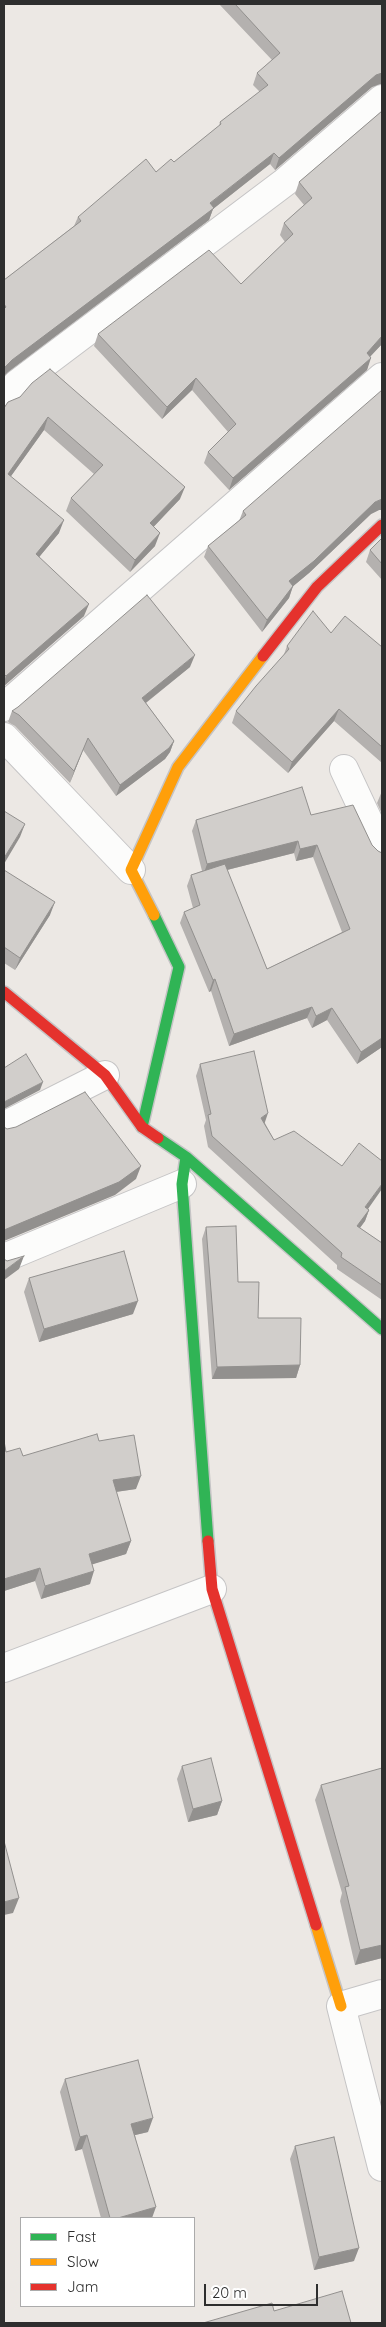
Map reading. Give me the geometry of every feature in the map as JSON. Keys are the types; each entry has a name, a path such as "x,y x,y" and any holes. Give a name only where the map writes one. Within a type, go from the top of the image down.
{"street":[{"path":"4,399 17,384 285,182 382,99"},
{"path":"4,707 382,377"},
{"path":"131,870 178,767 317,587 382,525"},
{"path":"4,736 131,870 179,967 142,1127"},
{"path":"344,769 382,850"},
{"path":"4,992 105,1075 142,1127 186,1157 382,1329"},
{"path":"4,1126 105,1075"},
{"path":"186,1157 182,1184 212,1590 341,2006 382,2167"},
{"path":"4,1258 182,1184"},
{"path":"4,1668 212,1590"},
{"path":"341,2006 382,1994"}],"building":[{"path":"235,4 382,4 382,73 376,75 279,158 274,153 210,203 214,208 12,360 4,368 4,309 6,307 4,304 4,280 81,221 78,217 146,159 156,172 171,159 174,162 221,124 220,122 268,85 257,73 280,53"},
{"path":"382,111 382,336 367,353 371,358 233,478 208,452 236,424 196,378 167,407 98,334 209,250 241,284 293,234 284,223 312,198 299,182"},
{"path":"50,369 185,487 150,523 160,533 135,560 71,498 103,465 48,417 8,474 64,520 36,554 89,604 6,676 4,674 4,408 8,402 20,397 32,383"},
{"path":"382,390 382,499 375,502 314,561 289,581 293,586 267,620 208,546 246,515 243,511"},
{"path":"382,538 382,564 370,550"},
{"path":"147,595 195,655 142,698 174,741 169,748 120,785 88,738 74,771 19,715 12,711"},
{"path":"313,611 331,633 345,616 382,647 382,747 339,709 292,762 236,711 289,649 287,646"},
{"path":"302,787 311,815 353,805 372,845 382,853 382,1038 361,1052 332,1008 316,1016 312,1007 234,1034 215,979 213,980 184,912 200,905 191,875 225,864 267,969 350,929 317,845 300,849 298,841 207,864 196,820"},
{"path":"4,811 25,824 4,858"},
{"path":"4,870 55,902 20,958 4,947"},
{"path":"254,1051 268,1113 261,1118 274,1140 294,1131 342,1166 359,1143 382,1161 382,1184 365,1207 369,1210 357,1226 382,1243 382,1285 341,1257 342,1253 212,1136 208,1115 211,1114 200,1064"},
{"path":"26,1054 43,1082 4,1102 4,1068"},
{"path":"85,1092 141,1166 119,1182 4,1230 4,1127 7,1129 16,1127"},
{"path":"236,1226 238,1282 259,1282 258,1318 301,1318 300,1365 217,1367 206,1227"},
{"path":"124,1251 138,1301 44,1329 29,1278"},
{"path":"24,1256 4,1271 4,1259 7,1261"},
{"path":"97,1434 99,1441 134,1435 141,1476 113,1480 131,1541 89,1554 94,1571 45,1586 40,1568 4,1579 4,1441 6,1452 20,1448 23,1456"},
{"path":"211,1758 222,1801 193,1809 182,1766"},
{"path":"382,1768 382,1945 360,1950 345,1887 349,1886 321,1785"},
{"path":"4,1841 19,1898 4,1902"},
{"path":"138,2060 153,2118 131,2124 156,2207 121,2217 110,2217 87,2135 80,2137 65,2079"},
{"path":"334,2137 359,2248 319,2257 295,2146"},
{"path":"342,2291 351,2323 203,2323 272,2303 274,2311"}],"traffic: fast":[{"path":"142,1127 179,967 154,915"},
{"path":"158,1138 186,1157 382,1329"},
{"path":"186,1157 182,1184 208,1541"}],"traffic: slow":[{"path":"154,915 131,870 178,767 263,656"},
{"path":"316,1925 341,2006"}],"traffic: jam":[{"path":"263,656 317,587 382,525"},
{"path":"4,992 105,1075 142,1127 158,1138"},
{"path":"208,1541 212,1589 316,1925"}]}
